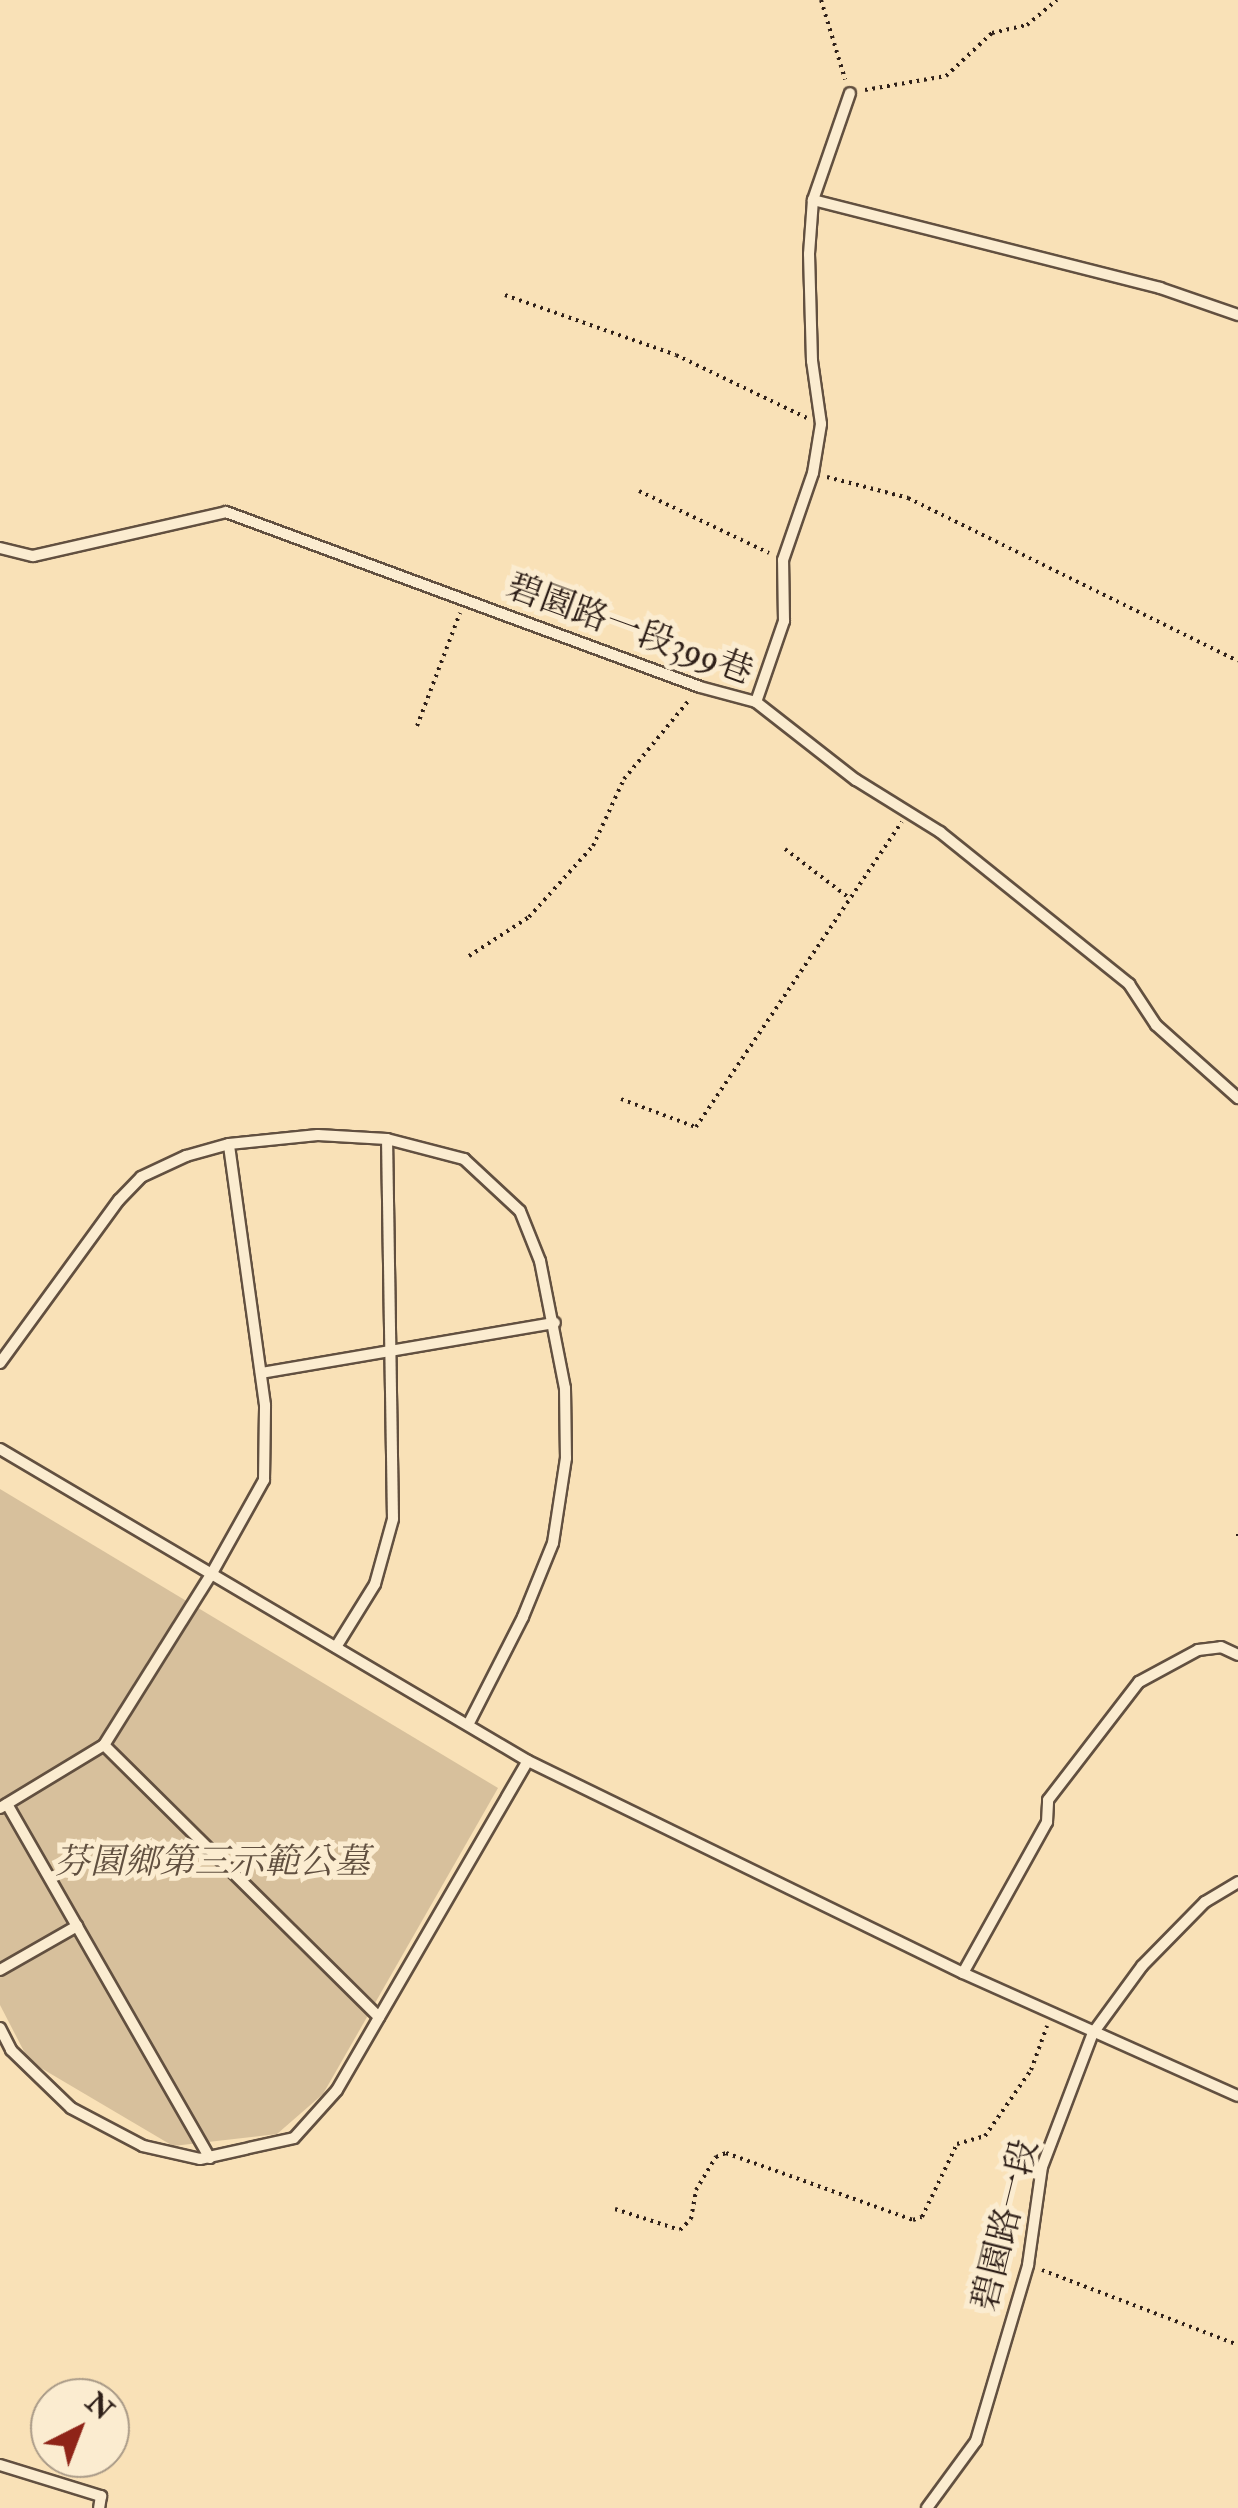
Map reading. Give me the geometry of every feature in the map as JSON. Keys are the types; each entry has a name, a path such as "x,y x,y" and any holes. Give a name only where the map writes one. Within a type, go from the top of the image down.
{"lane":[{"path":"756,702 784,621 782,560 813,473 821,424 812,361 809,254 813,200 850,93"},
{"path":"813,200 1160,288 1238,314"},
{"name":"碧園路一段399巷","path":"0,548 33,556 226,512 700,688 756,702 856,780 910,810 1129,984 1156,1025 1238,1098"},
{"path":"0,1363 119,1200 141,1177 186,1156 229,1144 318,1135 388,1139 464,1159 520,1211 540,1261 565,1388 566,1458 553,1543 523,1617 468,1726"},
{"path":"336,1646 375,1584 393,1519 388,1139"},
{"path":"210,2158 4,1806 104,1744 212,1573 264,1480 268,1462 261,1374 229,1144"},
{"path":"261,1374 555,1323"},
{"path":"0,1449 528,1760 963,1973 1238,2096"},
{"path":"963,1973 1047,1822 1048,1800 1140,1682 1198,1650 1220,1646 1238,1654"},
{"path":"104,1744 380,2017"},
{"path":"0,2028 11,2050 71,2108 143,2146 210,2158 294,2138 337,2090 528,1760"},
{"name":"碧園路一段","path":"928,2508 976,2441 1028,2265 1042,2168 1093,2033 1142,1966 1206,1902 1238,1882"},
{"path":"0,1970 77,1926"},
{"path":"0,2465 101,2496 99,2508"}],"path":[{"path":"821,0 850,93 946,76 992,33 1027,25 1057,0"},
{"path":"505,294 676,356 821,424"},
{"path":"813,473 908,498 1238,661"},
{"path":"640,491 782,560"},
{"path":"418,726 465,599"},
{"path":"468,956 529,917 593,846 624,779 700,688"},
{"path":"620,1098 696,1127 910,810"},
{"path":"786,849 850,900"},
{"path":"615,2209 680,2230 691,2219 696,2190 716,2157 726,2153 913,2220 922,2217 957,2144 985,2136 1032,2070 1050,2014"},
{"path":"1028,2265 1238,2345"}],"green space":[{"name":"芬園鄉第三示範公墓","path":"0,1489 498,1788 323,2094 277,2134 173,2146 29,2061 0,2005"}]}
